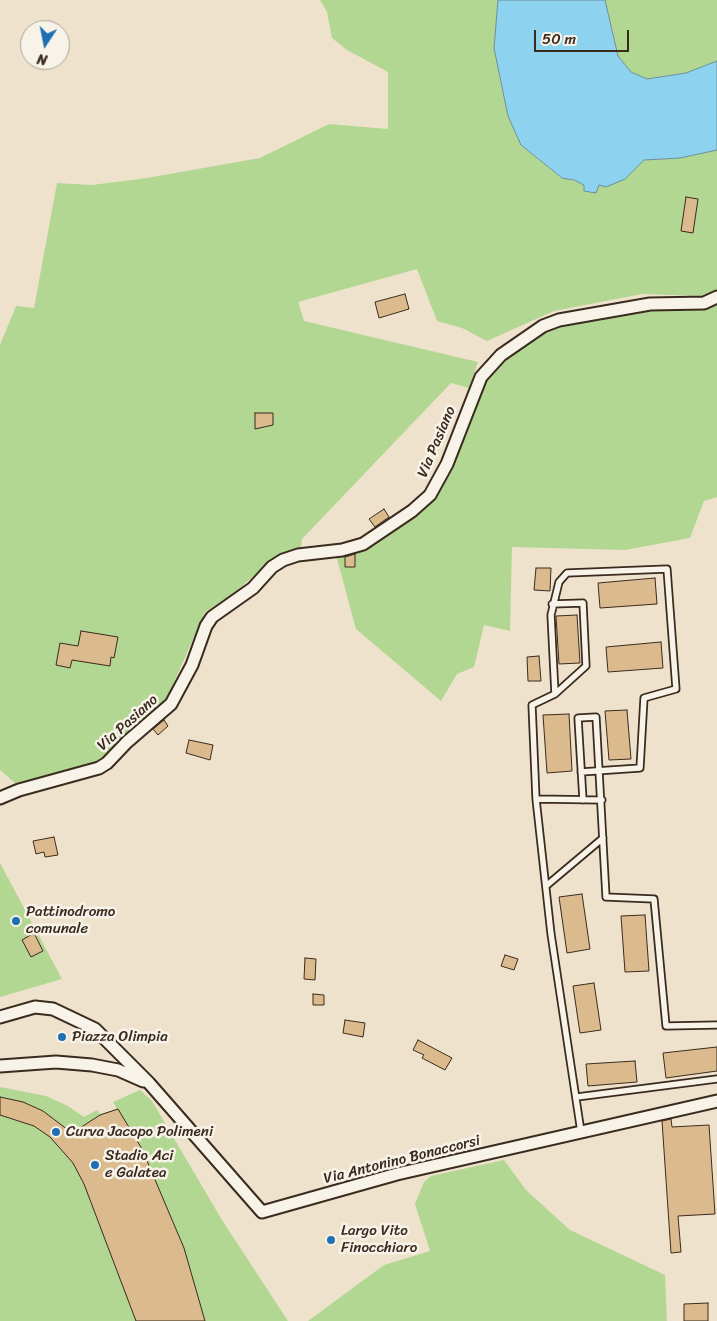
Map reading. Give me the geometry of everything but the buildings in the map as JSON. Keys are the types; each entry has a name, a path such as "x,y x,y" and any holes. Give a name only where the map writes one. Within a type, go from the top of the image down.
{"street":[{"name":"Via Pasiano","path":"0,798 19,790 99,768 107,762 171,704 192,666 206,626 212,617 253,588 272,567 283,560 298,555 342,550 363,544 412,511 430,496 447,464 481,377 501,354 543,326 560,320 650,304 704,303 717,297"},
{"path":"0,1017 34,1007 54,1009 95,1029 149,1084"},
{"path":"0,1066 56,1062 92,1065 118,1070 149,1084"},
{"name":"Via Antonino Bonaccorsi","path":"149,1084 262,1212 397,1174 717,1101"}],"lane":[{"path":"555,694 552,604 559,582 567,573 667,569 676,690 644,698 640,768 581,772"},
{"path":"552,604 584,603 586,666 555,694 532,705 536,799 551,934 581,1132"},
{"path":"582,800 578,718 596,717 606,897 654,899 666,1026 717,1025"},
{"path":"536,799 602,800"},
{"path":"546,886 603,838"},
{"path":"577,1097 717,1079"}],"green space":[{"path":"320,0 498,0 494,48 508,116 521,145 561,178 574,180 584,185 599,185 625,179 644,160 680,158 717,150 717,291 703,296 642,294 554,311 487,341 462,328 437,321 417,269 298,302 304,321 478,362 469,388 451,383 302,539 301,548 276,556 231,596 205,612 168,696 119,739 106,755 95,762 16,784 0,770 0,345 16,306 34,308 57,183 92,185 147,178 260,158 329,124 388,129 388,72 347,50 332,38 327,12"},
{"path":"605,0 717,0 717,61 686,73 647,79 631,72 618,56"},
{"path":"717,301 717,497 704,501 690,538 625,550 512,547 510,631 484,625 474,667 457,674 441,701 356,629 336,555 363,551 415,513 433,497 483,380 545,328 638,310 687,310"},
{"name":"Pattinodromo comunale","path":"0,863 62,979 0,997"},
{"name":"Stadio Aci e Galatea","path":"0,1087 46,1096 68,1106 84,1117 97,1110 100,1114 117,1109 113,1102 140,1090 152,1101 222,1220 288,1321 0,1321"},
{"path":"504,1160 526,1190 570,1230 665,1275 667,1321 308,1321 384,1265 430,1251 415,1204 424,1182 431,1176"}],"water":[{"path":"498,0 605,0 618,56 631,72 647,79 686,73 717,61 717,150 680,158 644,160 625,179 606,187 599,185 596,193 584,191 584,185 574,180 562,178 521,145 508,116 494,48"}],"place":[{"name":"Pattinodromo comunale","path":"16,921"},
{"name":"Piazza Olimpia","path":"62,1037"},
{"name":"Curva Jacopo Polimeni","path":"56,1132"},
{"name":"Stadio Aci e Galatea","path":"95,1165"},
{"name":"Largo Vito Finocchiaro","path":"331,1240"}]}
